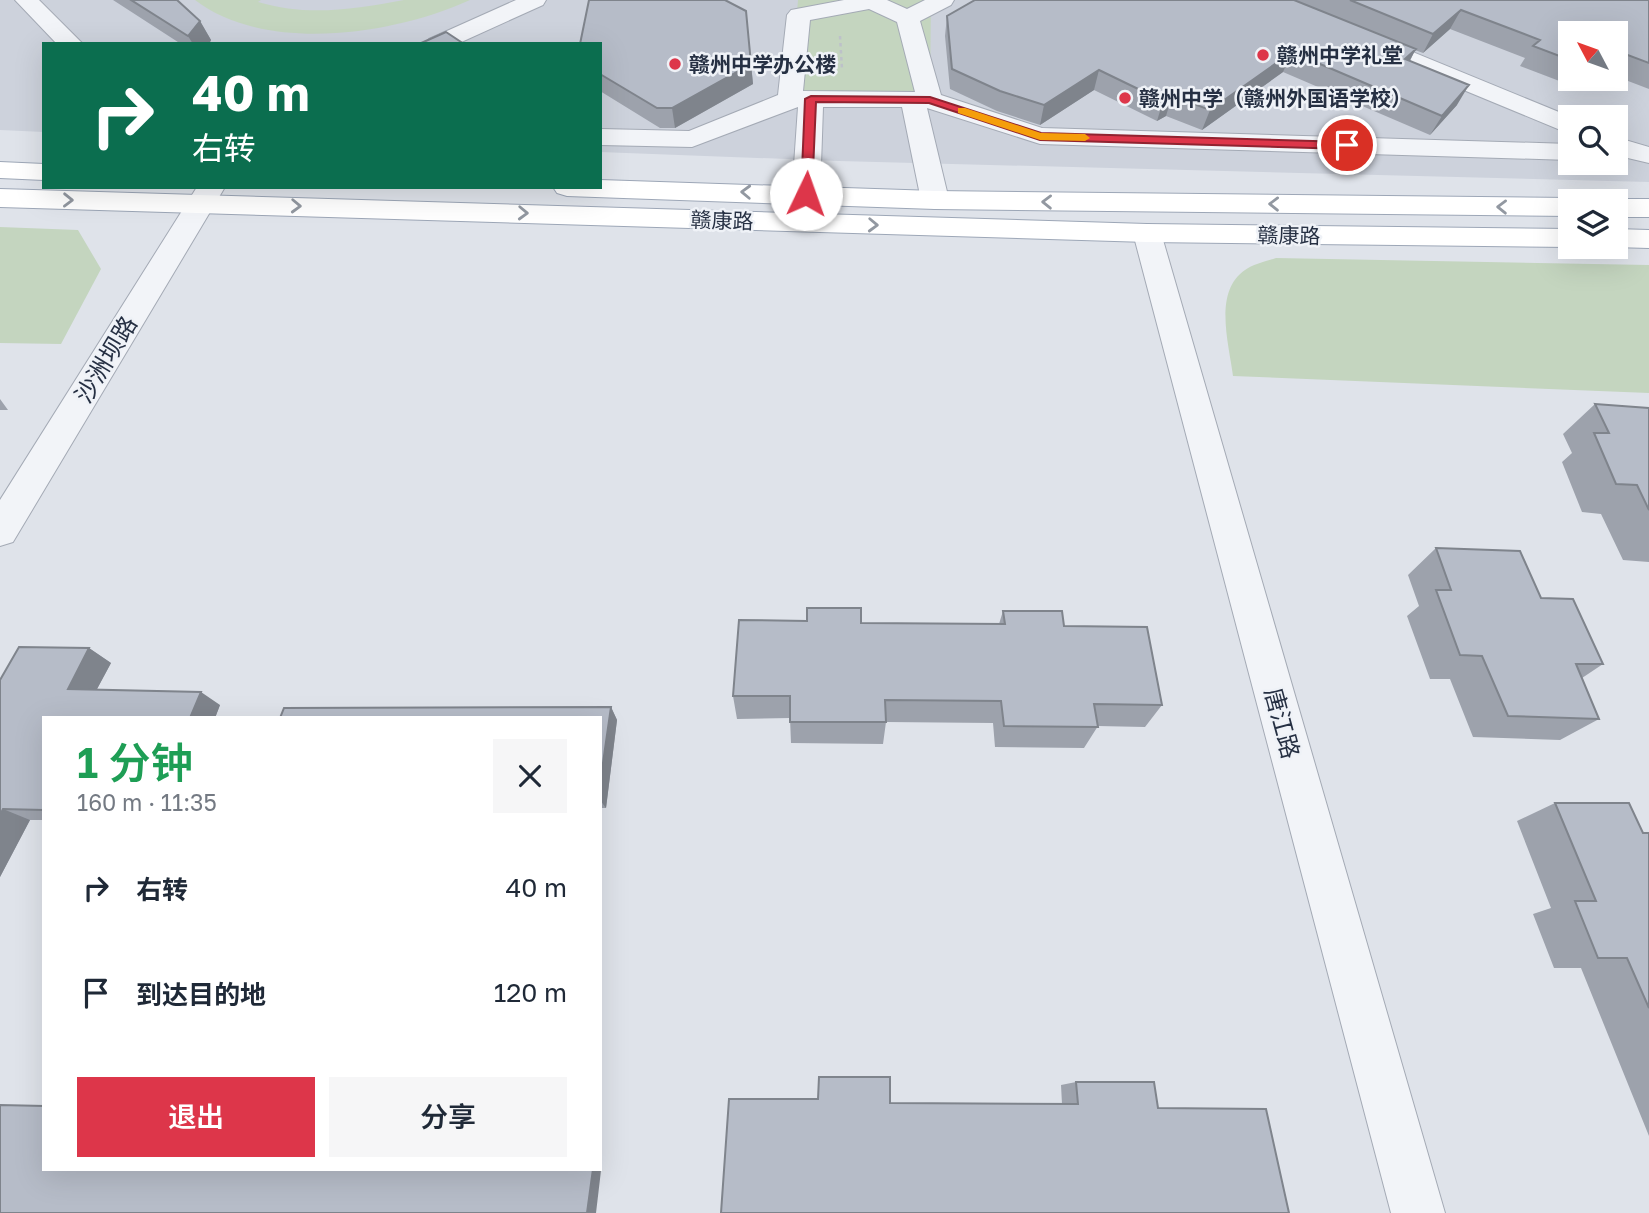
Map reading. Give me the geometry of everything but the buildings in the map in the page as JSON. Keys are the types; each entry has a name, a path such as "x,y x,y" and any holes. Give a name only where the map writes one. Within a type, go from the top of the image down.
{"main road":[{"path":"0,170 42,172"},
{"name":"赣康路","path":"602,188 935,200 1558,207"},
{"name":"赣康路","path":"0,198 206,195 1147,233 1558,238"},
{"path":"1628,208 1649,208"},
{"path":"1628,238 1649,239"}],"street":[{"path":"26,0 69,42"},
{"path":"441,42 535,0"},
{"path":"908,18 943,0"},
{"path":"1266,0 1558,121"},
{"path":"806,194 800,99 789,10 872,2 908,18"},
{"path":"908,18 935,200"},
{"path":"602,137 692,139 800,99 922,100 1040,136 1558,152"},
{"name":"沙洲坝路","path":"0,531 206,195"},
{"name":"唐江路","path":"1147,233 1418,1213"}],"shaded area":[{"name":"赣州中学（赣州外国语学校）","path":"0,0 1649,0 1649,182 839,161 602,152 602,42 42,42 42,132 0,130"}],"green space":[{"path":"195,0 261,0 258,2 277,7 331,10 404,0 470,0 405,22 368,30 293,33 257,28 224,17"},
{"path":"798,0 931,0 930,100 790,99"},
{"path":"0,227 78,230 101,269 61,344 0,343"},
{"path":"1276,258 1649,265 1649,393 1233,376 1226,319 1229,291 1245,270"}],"slow traffic":[{"path":"961,110 1040,136 1085,138"}],"place":[{"name":"赣州中学礼堂","path":"1263,55"},
{"name":"赣州中学办公楼","path":"675,64"},
{"name":"赣州中学（赣州外国语学校）","path":"1125,98"}],"route":[{"path":"806,194 811,99 930,100 1040,136 1347,145"}]}
